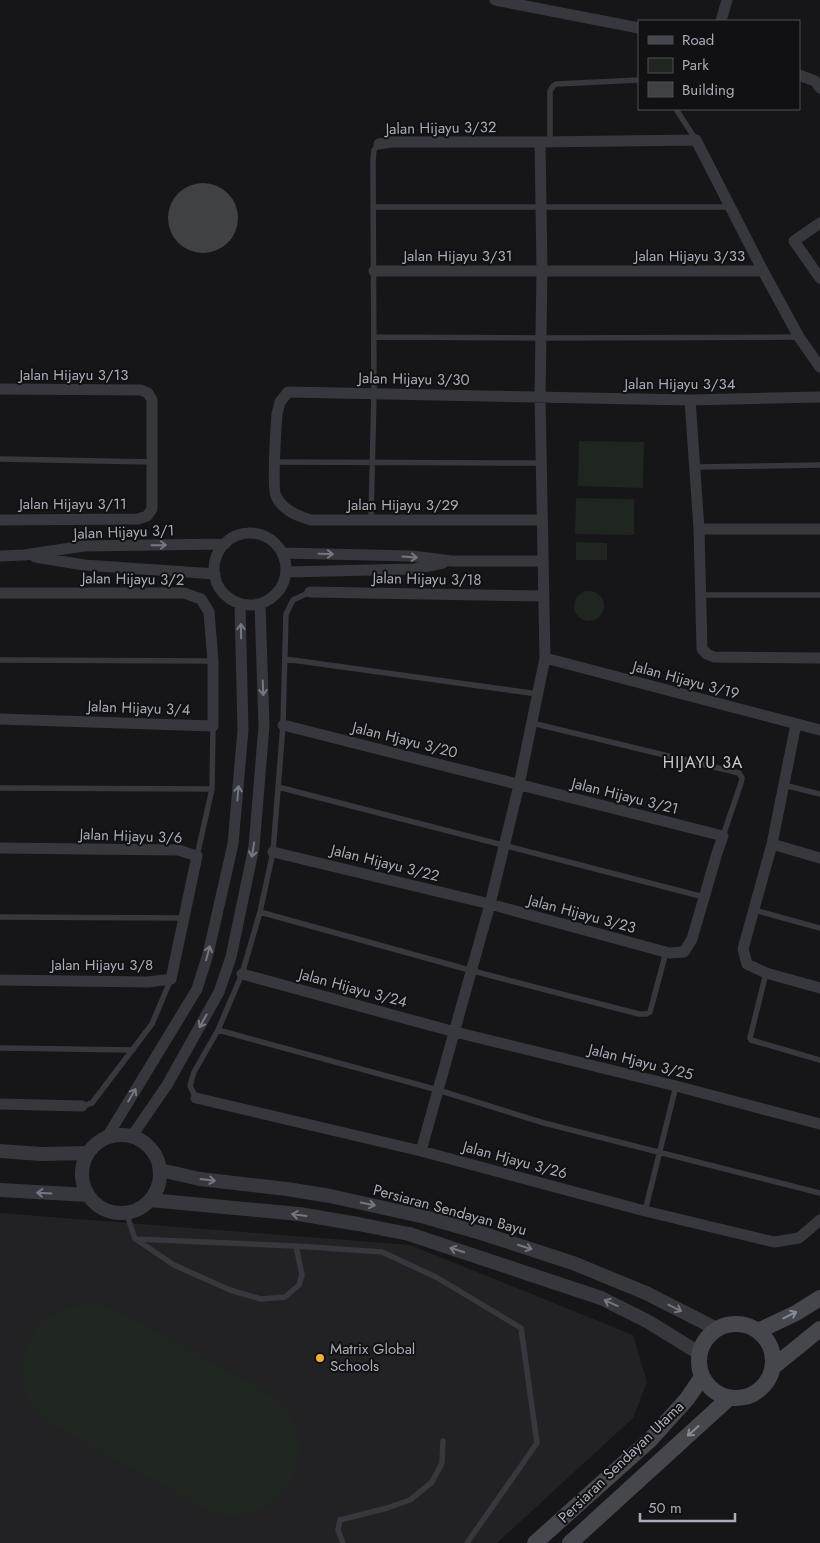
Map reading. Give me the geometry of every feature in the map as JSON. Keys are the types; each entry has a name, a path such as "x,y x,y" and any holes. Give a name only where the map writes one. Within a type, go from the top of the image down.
{"main road":[{"path":"758,1331 820,1298"},
{"path":"738,1324 748,1326 758,1331 771,1346 774,1356 770,1378 763,1388 753,1395 741,1399 729,1398 718,1394 708,1387 702,1377 698,1365 702,1343 717,1329 727,1325 738,1324"},
{"path":"773,1367 820,1329"},
{"name":"Persiaran Sendayan Utama","path":"535,1543 651,1439 687,1399 702,1377"},
{"name":"Persiaran Sendayan Utama","path":"570,1543 729,1398"}],"street":[{"path":"495,0 638,28"},
{"path":"721,20 727,0"},
{"path":"800,75 818,81"},
{"path":"696,140 763,271"},
{"name":"Jalan Hijayu 3/32","path":"379,144 391,142 696,140"},
{"path":"421,1151 490,904 519,785 545,658 540,397 542,208 545,142"},
{"path":"820,223 794,241 820,278"},
{"name":"Jalan Hijayu 3/31","path":"374,270 542,271"},
{"name":"Jalan Hijayu 3/33","path":"542,271 763,271 799,337 820,367"},
{"name":"Jalan Hijayu 3/13","path":"0,389 141,390 148,393 152,400 152,462"},
{"name":"Jalan Hijayu 3/30","path":"276,462 277,414 280,402 288,392 540,397"},
{"name":"Jalan Hijayu 3/34","path":"540,397 690,400 820,397"},
{"path":"690,400 699,529 702,649 714,657 820,658"},
{"name":"Jalan Hijayu 3/11","path":"0,520 138,519 147,516 152,510 152,462"},
{"name":"Jalan Hijayu 3/29","path":"276,462 275,495 284,508 311,520 541,520"},
{"path":"699,529 820,530"},
{"path":"245,534 257,534 267,537 276,544 283,553 287,572 279,591 271,599 260,604 240,605 224,594 215,574 215,563 218,553 225,544 234,537 245,534"},
{"name":"Jalan Hijayu 3/1","path":"24,556 84,546 225,544"},
{"path":"283,553 412,556 452,561 542,561"},
{"name":"Jalan Hijayu 3/1","path":"0,556 24,556 84,565 215,574"},
{"path":"287,572 414,569 452,561"},
{"name":"Jalan Hijayu 3/18","path":"310,592 543,596"},
{"name":"Jalan Hijayu 3/2","path":"0,593 184,593 201,599 209,612 213,661"},
{"path":"132,1136 167,1086 219,992 231,957 254,847 264,726 260,604"},
{"path":"107,1137 197,989 208,954 234,844 243,730 240,605"},
{"name":"Jalan Hijayu 3/19","path":"545,658 820,730"},
{"name":"Jalan Hijayu 3/4","path":"0,719 213,726 213,661"},
{"path":"796,724 772,844 744,950 747,964 766,974 820,988"},
{"name":"Jalan Hjayu 3/20","path":"283,725 519,785"},
{"name":"Jalan Hijayu 3/21","path":"519,785 723,836"},
{"path":"666,952 684,952 692,940 723,836"},
{"path":"772,844 820,858"},
{"name":"Jalan Hijayu 3/6","path":"0,848 178,850 197,856 184,918"},
{"name":"Jalan Hijayu 3/22","path":"273,852 490,904"},
{"name":"Jalan Hijayu 3/23","path":"490,904 666,952"},
{"name":"Jalan Hijayu 3/8","path":"0,980 148,982 171,979 184,918"},
{"name":"Jalan Hijayu 3/24","path":"242,974 455,1032"},
{"name":"Jalan Hjayu 3/25","path":"455,1032 676,1086 820,1124"},
{"name":"Jalan Hjayu 3/26","path":"196,1098 421,1151 645,1211 774,1242 798,1238 820,1220"},
{"path":"0,1104 82,1106"},
{"path":"119,1134 132,1136 143,1141 157,1158 160,1181 150,1200 143,1206 126,1212 115,1212 105,1209 88,1195 83,1185 83,1163 87,1153 96,1143 107,1137 119,1134"},
{"path":"0,1151 41,1154 87,1153"},
{"name":"Persiaran Sendayan Bayu","path":"160,1170 200,1179 330,1196 425,1217 573,1263 646,1293 717,1329"},
{"path":"0,1190 88,1195"},
{"path":"150,1200 299,1214 409,1234 601,1298 646,1321 699,1353"}],"lane":[{"path":"545,142 552,86 556,84 638,80"},
{"path":"677,110 696,140"},
{"name":"Jalan Hijayu 3/32","path":"371,520 374,394 373,160 374,150 379,144"},
{"path":"373,207 730,207"},
{"path":"374,337 799,337"},
{"path":"0,459 152,462"},
{"path":"276,462 540,463"},
{"path":"695,468 820,465"},
{"path":"196,1098 190,1086 194,1072 218,1030 242,974 260,912 273,852 283,725 286,614 293,600 310,592"},
{"path":"701,595 820,595"},
{"path":"285,659 538,694"},
{"path":"0,660 213,661"},
{"path":"532,723 739,773 742,778 741,783 723,836"},
{"path":"197,856 212,789 213,726"},
{"path":"784,785 820,794"},
{"path":"278,787 704,897"},
{"path":"0,788 212,789"},
{"path":"754,910 820,928"},
{"path":"260,912 472,971 639,1014 650,1012 666,952"},
{"path":"0,917 184,918"},
{"path":"766,974 751,1040 820,1060"},
{"path":"82,1106 92,1103 152,1024 171,979"},
{"path":"218,1030 438,1090 544,1123 820,1193"},
{"path":"0,1048 132,1050"},
{"path":"645,1211 658,1151 676,1086"},
{"path":"126,1212 136,1239 174,1265 230,1290 260,1299 285,1297 299,1285 302,1275 296,1246"},
{"path":"136,1239 382,1252 436,1277 521,1328 537,1443 467,1543"},
{"path":"343,1543 338,1530 340,1520 388,1508 410,1500 432,1482 442,1463 443,1441"}],"shaded area":[{"name":"Matrix Global Schools","path":"0,1213 410,1245 633,1335 647,1382 633,1418 497,1543 0,1543"}],"green space":[{"path":"579,441 644,442 643,488 578,486"},
{"path":"576,498 634,499 634,535 575,534"},
{"path":"576,542 607,543 607,560 576,560"},
{"path":"589,591 595,592 603,600 603,612 595,620 589,621 583,620 575,612 574,606 575,600 583,592"},
{"path":"85,1304 106,1306 126,1315 269,1394 281,1404 295,1426 299,1443 299,1459 294,1475 285,1489 274,1500 260,1509 244,1515 227,1516 216,1514 200,1507 42,1419 28,1401 24,1391 22,1368 27,1346 31,1336 50,1316 64,1309"}],"building":[{"path":"203,183 216,186 228,193 235,205 238,218 235,231 228,243 216,250 203,253 190,250 178,243 171,231 168,218 171,205 178,193 190,186"}],"place":[{"name":"Matrix Global Schools","path":"320,1358"}],"district":[{"name":"HIJAYU 3A","path":"703,762"}]}
